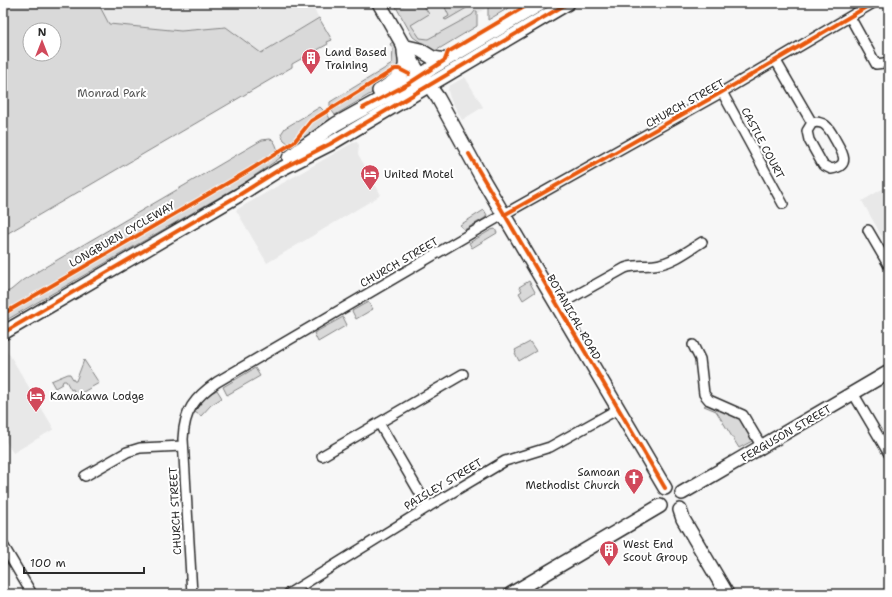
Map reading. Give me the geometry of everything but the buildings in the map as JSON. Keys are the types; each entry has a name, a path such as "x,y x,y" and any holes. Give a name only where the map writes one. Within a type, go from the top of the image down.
{"main road":[{"name":"BOTANICAL ROAD","path":"379,3 403,46 438,98 504,215 665,488"},
{"path":"3,333 239,195 277,171 330,144 425,80 445,60 542,3"},
{"path":"306,145 336,124 425,80 568,3"},
{"path":"277,171 330,121 393,82 405,66 403,46 420,50 433,58 445,60"},
{"name":"FERGUSON STREET","path":"682,493 889,372"},
{"path":"665,488 676,488 682,493 684,504 680,510 669,513 662,510 658,496 665,488"},
{"path":"511,594 660,506"},
{"path":"680,510 683,519 727,594"}],"street":[{"name":"CHURCH STREET","path":"192,594 183,428 189,409 201,394 504,215 776,61 873,3"},
{"path":"850,17 876,64 884,63"},
{"path":"776,61 812,123"},
{"name":"CASTLE COURT","path":"722,92 783,204"},
{"path":"812,123 820,123 827,126 829,129 844,158 840,167 831,169 823,165 808,140 808,129 812,123"},
{"path":"868,230 889,266"},
{"path":"557,306 625,268 635,265 662,264 673,260 702,242"},
{"path":"693,345 700,359 704,394 709,400 743,415 762,446"},
{"path":"322,456 463,374"},
{"path":"853,393 889,454"},
{"name":"PAISLEY STREET","path":"288,594 505,461 555,445 618,409"},
{"path":"379,423 428,507"},
{"path":"85,476 127,452 140,448 183,446"},
{"path":"3,545 32,594"}],"shaded area":[{"path":"98,3 310,3 319,18 261,53 226,27 181,31 109,24"},
{"path":"395,3 495,3 426,42 413,34"},
{"path":"465,77 483,107 462,120 450,98 448,90 449,86"},
{"path":"356,141 359,145 358,154 381,195 267,263 236,210"},
{"path":"889,185 889,249 862,201"},
{"path":"5,347 54,429 13,453 3,437 3,348"}],"green space":[{"name":"Monrad Park","path":"3,3 98,3 109,24 181,31 226,27 261,53 319,18 332,40 327,42 328,44 292,64 292,67 3,236"},
{"path":"411,3 422,3 429,14 411,25 420,38 428,39 472,15 475,11 477,11 477,26 433,51 413,37 396,7"},
{"path":"443,3 468,3 470,6 446,20 444,19 449,16"},
{"path":"493,3 509,3 512,6 488,20 488,6"},
{"path":"394,41 400,54 400,66 395,67 330,107 330,102 392,64 393,49 390,44"},
{"path":"394,71 398,71 387,84 335,115 332,111"},
{"path":"320,107 324,111 310,120 292,141 288,143 284,140 281,134 285,128"},
{"path":"327,113 330,119 293,149 290,147 295,144 313,122"},
{"path":"270,139 276,144 280,158 244,183 3,322 3,294 11,290 23,280 262,140"},
{"path":"484,210 487,215 485,218 464,230 460,225"},
{"path":"495,229 497,233 472,248 469,243"},
{"path":"529,281 535,292 523,300 519,293 522,291 519,287"},
{"path":"368,302 373,309 356,319 352,311"},
{"path":"343,317 347,325 318,342 314,333"},
{"path":"530,342 536,351 519,361 515,350"},
{"path":"84,360 99,383 76,396 73,389 71,390 66,381 63,381 62,384 55,388 51,381 68,374 70,374 74,381 76,381"},
{"path":"255,368 260,376 227,395 223,387"},
{"path":"217,390 222,398 211,405 201,416 193,411 206,396"},
{"path":"709,403 738,416 754,440 739,448 716,411 704,406"}],"cycle path":[{"path":"363,108 408,84 445,60 448,52 531,3"},
{"path":"3,333 239,195 277,171 330,144 568,3"},
{"path":"504,215 722,92 873,3"},
{"name":"LONGBURN CYCLEWAY","path":"3,314 250,170 294,142 311,121 395,69 399,69 409,74"},
{"path":"469,154 665,488"}],"place":[{"name":"Land Based Training","path":"311,75"},
{"name":"United Motel","path":"370,191"},
{"name":"Kawakawa Lodge","path":"36,413"},
{"name":"Samoan Methodist Church","path":"634,495"},
{"name":"West End Scout Group","path":"609,567"}]}
